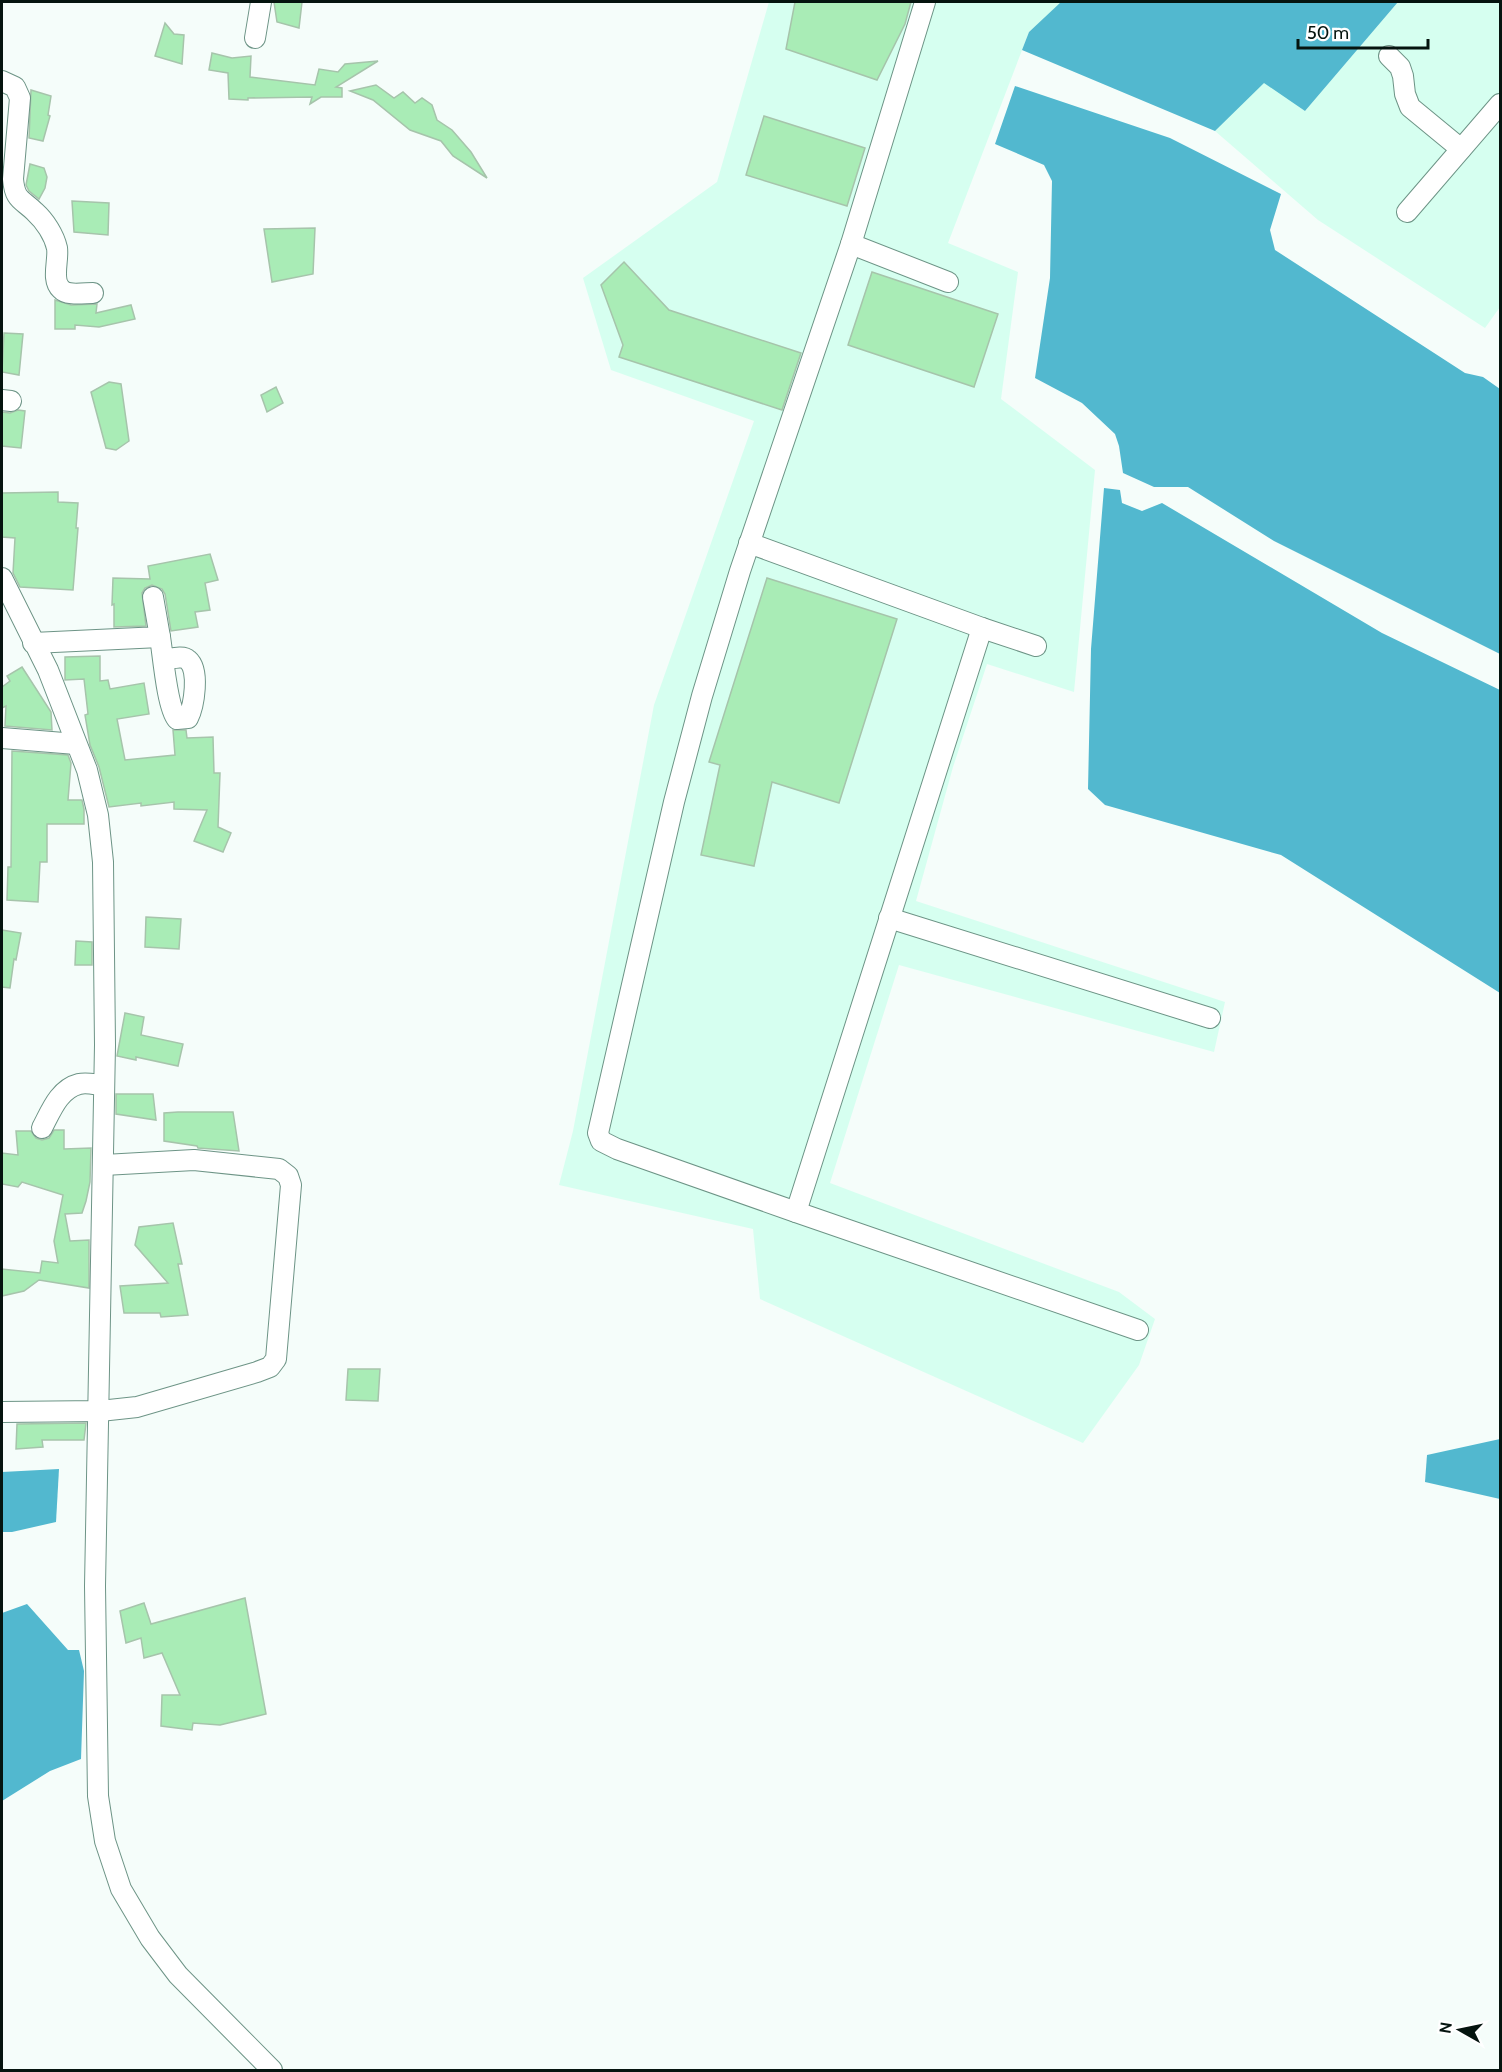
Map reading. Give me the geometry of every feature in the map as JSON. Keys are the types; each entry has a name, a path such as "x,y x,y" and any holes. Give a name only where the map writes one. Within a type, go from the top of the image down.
{"street":[{"path":"255,38 261,2"},
{"path":"924,2 851,244 749,543 702,696 674,802 598,1133 601,1141 618,1149 1138,1330"},
{"path":"1389,56 1400,68 1410,107 1461,149"},
{"path":"2,81 15,87 20,98 14,190 19,200 35,212 52,234 57,249 57,280 60,289 66,293 93,292"},
{"path":"1407,212 1500,104"},
{"path":"851,244 948,282"},
{"path":"749,543 1036,646"},
{"path":"2,578 48,670 87,770 98,815 103,862 104,1165 96,1621 98,1796 105,1840 121,1889 150,1938 178,1975 272,2070"},
{"path":"153,597 164,660"},
{"path":"796,1212 982,628"},
{"path":"33,643 160,637"},
{"path":"2,738 76,744"},
{"path":"889,918 1210,1018"},
{"path":"42,1128 54,1103 67,1089 81,1084 104,1085"},
{"path":"2,1412 100,1411 137,1407 257,1372 270,1367 276,1359 291,1185 288,1176 279,1169 194,1160 104,1165"}],"shaded area":[{"path":"769,2 1062,2 1029,32 948,243 1018,272 1001,399 1095,470 1074,692 987,664 953,767 916,901 1225,1002 1214,1052 899,965 830,1183 1119,1292 1155,1319 1139,1365 1083,1443 760,1299 753,1229 559,1185 573,1131 654,705 754,421 611,370 583,278 717,182"},
{"path":"1398,2 1500,2 1500,307 1485,328 1318,220 1215,131 1265,81 1305,111"}],"water":[{"path":"1061,2 1398,2 1305,111 1264,83 1215,131 1022,50 1029,32"},
{"path":"1015,86 1170,138 1281,194 1270,230 1275,250 1465,373 1483,377 1500,389 1500,654 1274,541 1188,487 1154,487 1123,473 1115,434 1082,403 1035,378 1050,278 1052,181 1044,165 995,144"},
{"path":"1104,488 1120,490 1122,503 1142,511 1162,503 1382,633 1500,690 1500,993 1281,855 1105,805 1088,789 1091,649"},
{"path":"1500,1439 1500,1499 1425,1482 1427,1455"},
{"path":"59,1469 56,1522 12,1532 2,1532 2,1472"},
{"path":"27,1604 68,1650 79,1650 84,1671 81,1759 50,1771 2,1801 2,1613"}],"building":[{"path":"274,2 302,2 299,28 277,22"},
{"path":"795,2 911,2 905,24 877,80 786,49"},
{"path":"165,23 174,34 184,35 182,64 155,56"},
{"path":"212,53 232,58 251,56 250,77 315,85 319,69 338,72 345,64 378,61 336,87 342,88 342,97 321,97 310,104 312,97 229,99 228,73 209,70"},
{"path":"376,85 394,98 403,92 415,103 422,98 432,105 437,120 452,130 471,152 487,178 453,156 441,141 410,130 373,100 350,91"},
{"path":"31,90 51,96 48,115 50,116 43,141 29,138"},
{"path":"764,116 865,148 847,206 746,175"},
{"path":"30,164 44,168 47,177 45,188 39,199 29,191 26,185"},
{"path":"72,201 109,203 108,235 74,232"},
{"path":"315,228 313,274 272,282 264,229"},
{"path":"624,262 669,310 801,353 782,410 619,357 623,345 601,285"},
{"path":"872,272 998,314 974,387 848,345"},
{"path":"55,300 71,305 97,304 96,313 131,305 135,319 99,327 75,325 75,329 55,329"},
{"path":"4,333 23,334 19,375 2,372"},
{"path":"109,382 121,384 129,441 116,450 106,448 91,392"},
{"path":"276,387 283,403 267,412 261,395"},
{"path":"18,410 25,411 21,448 2,446 2,412 10,413"},
{"path":"58,492 58,502 78,503 73,590 20,587 13,573 15,538 2,537 2,493"},
{"path":"210,554 218,580 205,583 210,610 195,612 198,627 171,631 165,594 162,589 152,585 145,588 142,593 146,626 114,627 113,578 150,579 148,566"},
{"path":"767,578 897,619 839,803 772,782 754,866 701,855 720,765 709,762"},
{"path":"100,656 100,681 108,680 110,689 144,683 149,714 117,719 125,760 175,755 173,730 186,730 187,738 213,737 214,773 220,773 218,827 231,833 223,852 194,841 207,810 174,809 174,802 109,807 99,767 90,745 85,715 88,714 84,679 65,680 65,657"},
{"path":"22,667 51,712 52,730 5,726 6,706 2,708 2,687 10,681 7,676"},
{"path":"12,751 68,755 71,763 68,800 82,800 84,809 84,824 47,824 47,862 40,862 38,902 7,900 8,867 11,867"},
{"path":"146,917 181,919 179,949 145,947"},
{"path":"2,930 21,933 10,988 2,987"},
{"path":"76,941 92,942 92,965 75,965"},
{"path":"125,1013 144,1017 141,1035 183,1044 178,1066 136,1057 136,1060 117,1056"},
{"path":"116,1094 153,1094 156,1120 116,1114"},
{"path":"233,1112 239,1151 198,1148 164,1141 164,1113"},
{"path":"54,1130 64,1130 64,1149 91,1148 90,1182 82,1213 65,1214 70,1241 89,1240 89,1288 39,1280 24,1291 2,1296 2,1269 40,1273 42,1261 58,1263 54,1241 63,1195 22,1182 18,1187 2,1184 2,1153 18,1155 16,1131 31,1131 36,1138 42,1140 49,1138"},
{"path":"173,1223 182,1264 178,1264 188,1315 161,1317 160,1313 124,1313 120,1286 168,1283 135,1245 139,1227"},
{"path":"348,1369 380,1369 378,1401 346,1400"},
{"path":"86,1423 84,1440 42,1440 43,1447 16,1449 17,1424"},
{"path":"245,1598 266,1714 220,1725 193,1723 192,1730 161,1726 162,1695 180,1695 162,1653 144,1658 141,1638 126,1643 120,1611 144,1603 151,1624"}]}
